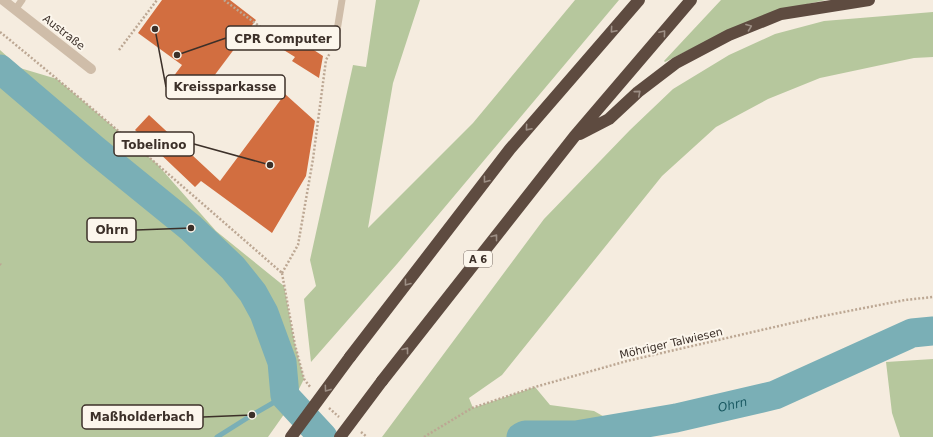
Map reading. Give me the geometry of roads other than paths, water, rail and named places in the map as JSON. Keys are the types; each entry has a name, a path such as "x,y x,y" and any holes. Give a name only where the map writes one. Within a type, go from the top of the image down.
{"highway":[{"path":"291,437 350,357 510,149 639,0"},
{"name":"A 6","path":"340,437 382,381 574,137 691,0"},
{"path":"574,137 609,119 638,92 676,63 729,35 781,14 869,0"}],"street":[{"name":"Austraße","path":"3,0 91,69"}],"lane":[{"path":"15,10 22,0"},
{"path":"335,43 342,0"}],"waterway":[{"name":"Ohrn","path":"0,69 95,150 191,228 233,268 253,293 264,313 282,362 285,396 323,437"},
{"name":"Ohrn","path":"521,437 525,435 576,435 676,418 775,395 912,333 933,331"},
{"path":"217,437 285,396"}],"place":[{"name":"Kreissparkasse","path":"155,29"},
{"name":"CPR Computer","path":"177,55"},
{"name":"Tobelinoo","path":"270,165"},
{"name":"Ohrn","path":"191,228"},
{"name":"Maßholderbach","path":"252,415"}]}
